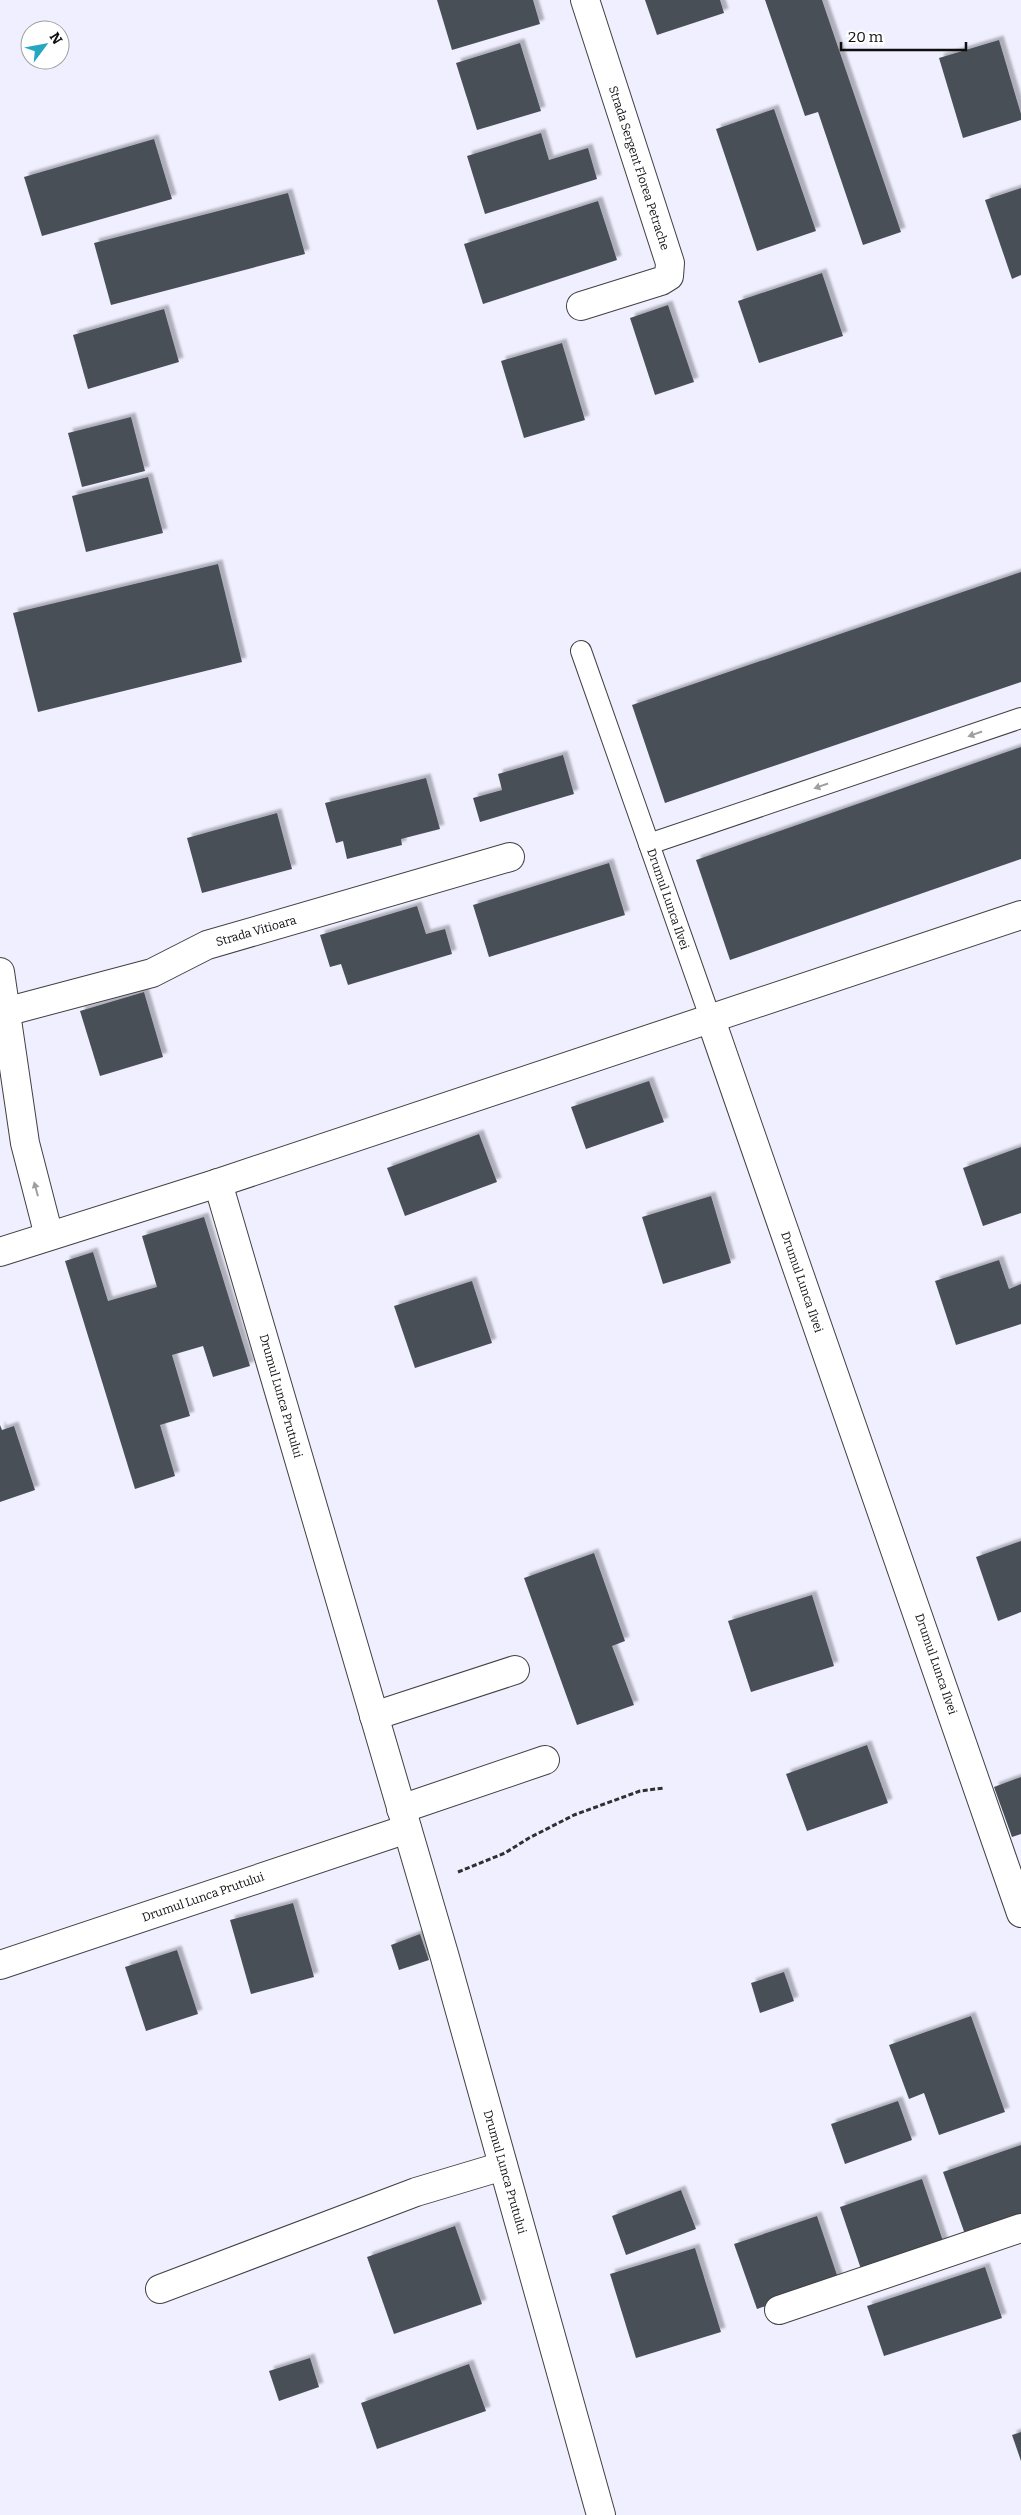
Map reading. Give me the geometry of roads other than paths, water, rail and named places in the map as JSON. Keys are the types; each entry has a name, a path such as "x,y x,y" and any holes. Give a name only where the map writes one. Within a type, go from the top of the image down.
{"street":[{"name":"Strada Sergent Florea Petrache","path":"581,306 661,282 669,276 670,263 585,0"},
{"name":"Strada Vitioara","path":"5,1012 152,973 206,946 510,857"},
{"path":"0,1252 218,1183 1021,915"},
{"path":"0,972 25,1143 49,1236"},
{"name":"Drumul Lunca Ilvei","path":"711,1020 1021,1913"},
{"name":"Drumul Lunca Prutului","path":"218,1183 423,1883 601,2515"},
{"path":"374,1716 515,1670"},
{"path":"404,1819 545,1760"},
{"name":"Drumul Lunca Prutului","path":"0,1965 404,1819"},
{"path":"160,2288 416,2192 503,2166"},
{"path":"779,2310 1021,2228"}],"lane":[{"name":"Drumul Lunca Ilvei","path":"581,651 711,1020"},
{"path":"649,844 1021,718"}]}
